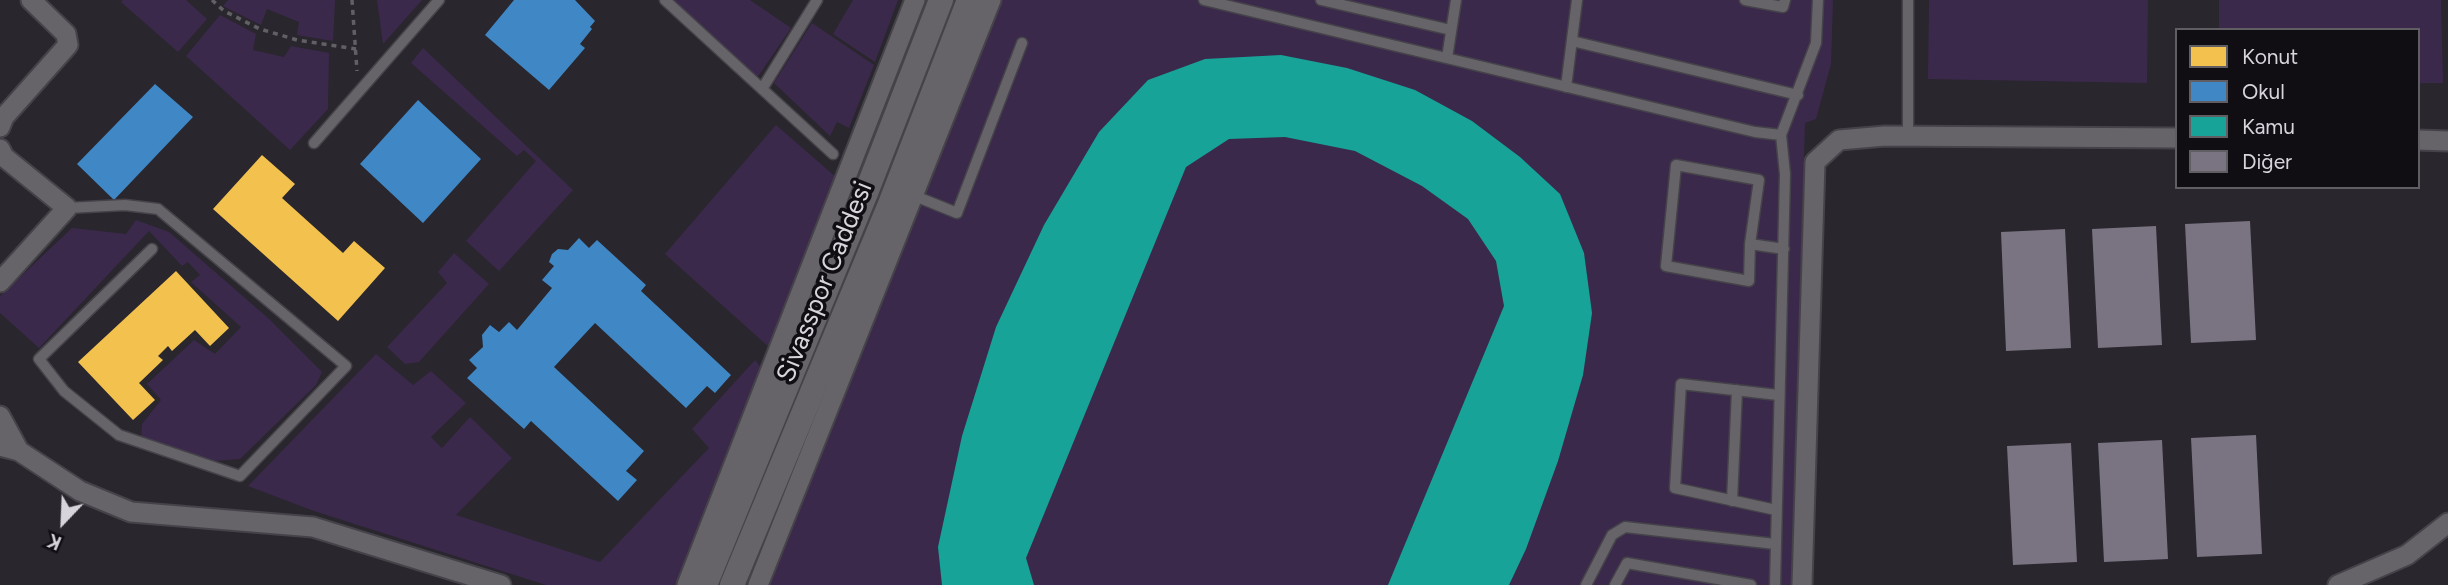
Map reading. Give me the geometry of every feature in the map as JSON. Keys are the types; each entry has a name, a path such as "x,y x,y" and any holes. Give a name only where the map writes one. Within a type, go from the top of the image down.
{"street":[{"path":"0,127 4,117 68,45 66,34 31,0"},
{"path":"687,585 915,0"},
{"name":"Sivasspor Caddesi","path":"707,579 866,192 941,0"},
{"name":"Sivasspor Caddesi","path":"741,584 970,0"},
{"path":"741,584 915,196 991,0"},
{"path":"1802,585 1815,162 1839,140 1908,136 2175,138"},
{"path":"2420,140 2448,141"},
{"path":"0,149 5,157 67,208 0,282"},
{"path":"0,416 9,448 80,491 131,512 313,527 501,585"},
{"path":"2338,585 2407,555 2448,523"}],"lane":[{"path":"314,143 439,0"},
{"path":"665,0 833,154"},
{"path":"762,89 817,0"},
{"path":"1204,0 1566,87 1781,135"},
{"path":"1321,0 1451,30"},
{"path":"1447,58 1456,0"},
{"path":"1566,87 1577,0"},
{"path":"1745,0 1783,7 1785,0"},
{"path":"1775,585 1785,174 1781,135 1816,43 1818,0"},
{"path":"1908,0 1908,136"},
{"path":"1572,41 1798,95"},
{"path":"915,196 957,213 1022,43"},
{"path":"1676,165 1759,180 1750,244 1749,281 1666,267 1676,165"},
{"path":"67,208 125,205 158,209 346,366 240,476 119,435 64,391 39,359 152,249"},
{"path":"1750,244 1784,249"},
{"path":"1776,510 1675,488 1681,384 1778,395"},
{"path":"1732,501 1737,390"},
{"path":"1586,585 1612,535 1625,527 1775,544"},
{"path":"1615,585 1628,563 1751,585"}],"path":[{"path":"212,0 224,11 260,29 297,40 356,49"},
{"path":"352,0 359,92"}],"shaded area":[{"path":"186,0 207,19 178,52 121,2"},
{"path":"228,0 335,0 333,41 297,35 299,22 267,9 261,25 223,6"},
{"path":"377,0 422,0 383,44"},
{"path":"672,0 750,0 791,28 757,78"},
{"path":"853,0 898,0 875,62 833,34"},
{"path":"996,0 1833,0 1831,64 1816,119 1805,123 1791,585 765,585"},
{"path":"1929,0 2148,0 2147,83 1928,79"},
{"path":"2219,0 2441,0 2443,83 2420,83 2420,28 2219,28"},
{"path":"220,15 256,34 253,50 284,57 291,46 329,53 328,109 290,150 186,56"},
{"path":"812,23 874,65 849,128 837,122 830,136 774,83"},
{"path":"423,48 573,190 499,271 466,241 536,161 524,150 517,156 411,63"},
{"path":"776,125 837,178 770,348 665,254"},
{"path":"136,220 169,232 268,318 322,372 316,385 240,459 213,461 141,441 142,424 161,400 147,384 194,340 215,354 241,327 191,282 200,275 188,262 182,266 149,231 39,348 0,313 0,296 72,228 126,234"},
{"path":"454,253 489,284 419,362 405,364 387,347 447,283 438,272"},
{"path":"376,354 413,385 431,371 466,403 431,437 442,448 470,417 512,458 456,515 600,562 709,448 692,429 755,360 763,370 682,585 546,585 314,511 248,486"}],"building: Konut":[{"path":"262,155 295,184 282,198 343,253 354,241 385,268 338,321 213,209"},
{"path":"176,271 229,328 210,346 195,330 172,351 168,346 158,356 163,360 139,383 155,400 133,420 78,362"}],"building: Okul":[{"path":"514,0 575,0 595,21 580,44 585,48 549,90 485,35"},
{"path":"155,84 193,117 114,200 77,164"},
{"path":"418,100 481,159 423,223 360,164"},
{"path":"579,238 589,248 597,240 646,285 641,291 731,375 715,393 707,386 686,408 595,323 554,367 644,451 626,471 637,480 618,501 531,421 524,429 467,378 477,368 469,360 483,347 482,335 490,325 499,332 509,322 517,330 552,288 542,280 554,266 549,262 552,254 558,249 568,250"}],"building: Kamu":[{"path":"1281,55 1347,68 1415,90 1472,121 1520,157 1560,194 1584,253 1592,313 1583,375 1558,461 1526,549 1509,585 1388,585 1504,306 1496,261 1468,219 1422,186 1355,151 1285,137 1229,139 1186,167 1026,558 1034,585 942,585 938,547 962,436 996,327 1044,225 1099,132 1148,80 1205,59"}],"building: Diğer":[{"path":"2250,221 2256,340 2191,343 2185,224"},
{"path":"2156,226 2162,345 2098,348 2092,229"},
{"path":"2065,229 2071,348 2006,351 2001,232"},
{"path":"2256,435 2262,554 2197,557 2191,438"},
{"path":"2162,440 2168,559 2104,562 2098,443"},
{"path":"2071,443 2077,562 2013,565 2007,446"}]}
